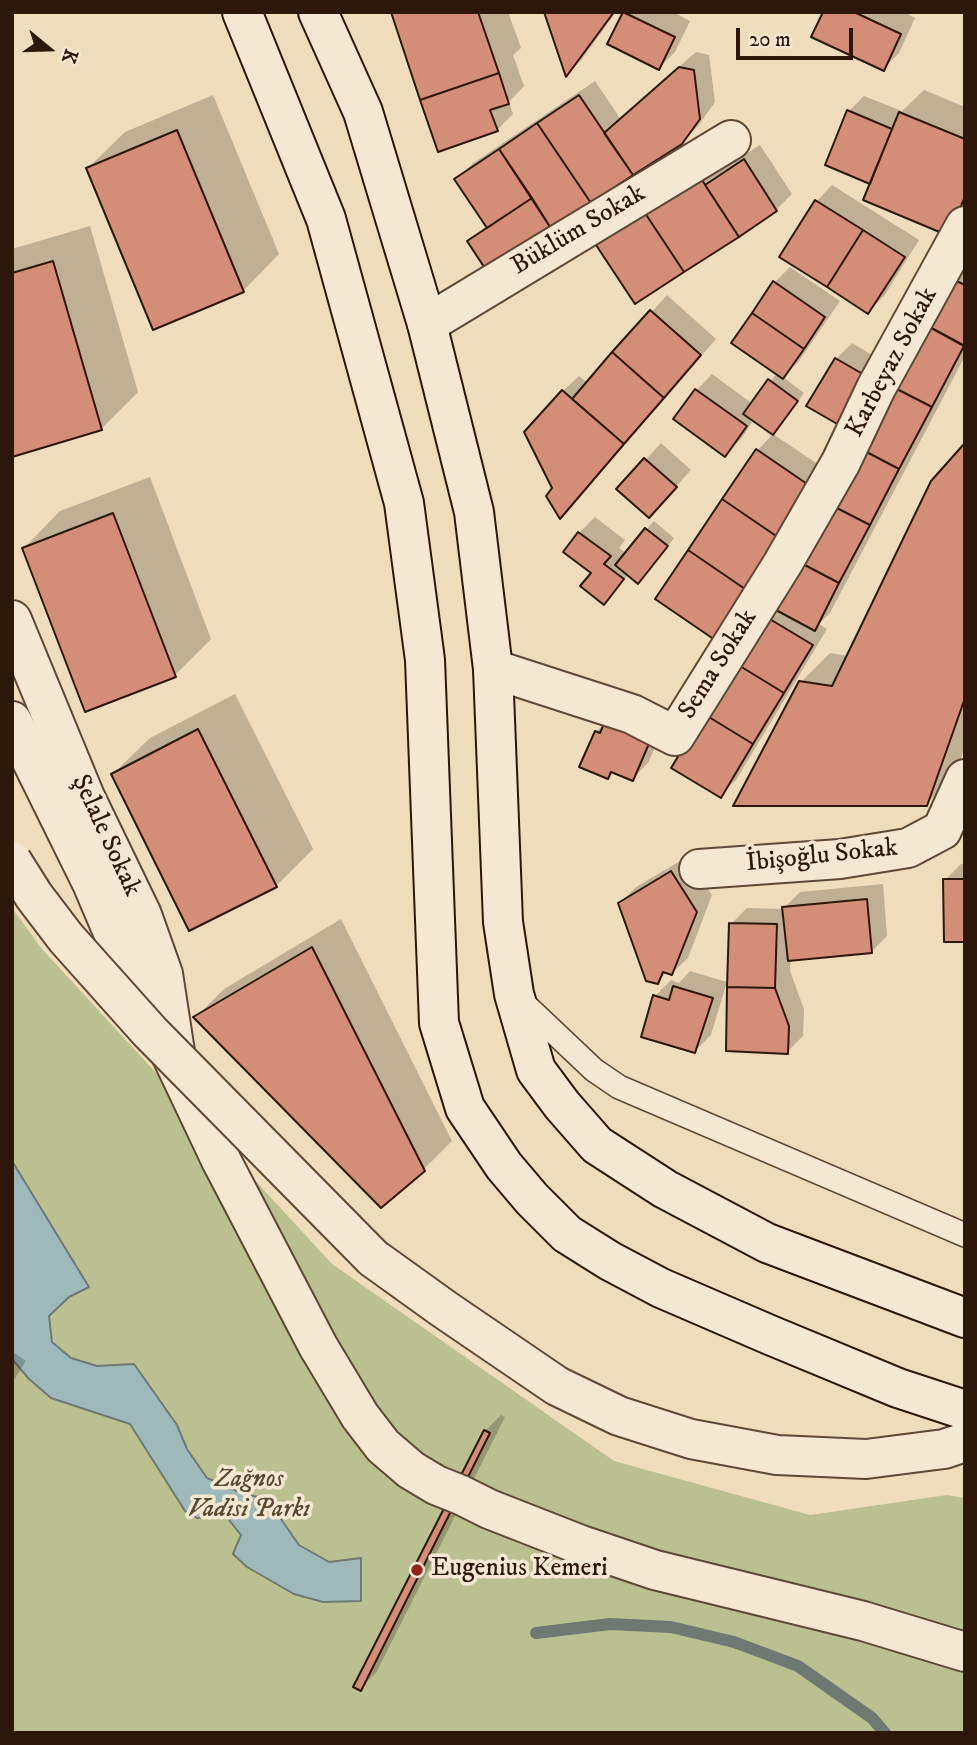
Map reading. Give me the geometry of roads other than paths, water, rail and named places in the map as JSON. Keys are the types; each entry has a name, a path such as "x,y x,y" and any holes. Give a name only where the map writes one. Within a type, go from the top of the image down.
{"street":[{"path":"242,12 326,219 404,503 425,660 439,1023 465,1108 504,1166 533,1199 567,1234 610,1261 661,1288 770,1335 898,1388 965,1410"},
{"path":"318,12 363,112 427,324 474,512 493,669 503,922 514,994 536,1070 597,1145 665,1189 767,1243 965,1318"},
{"name":"Büklüm Sokak","path":"427,324 731,140"},
{"name":"Karbeyaz Sokak","path":"841,462 876,388 965,226"},
{"name":"Sema Sokak","path":"493,669 632,714 675,737 783,563 841,462"},
{"name":"Şelale Sokak","path":"12,620 85,797 142,915 163,974 176,1058"},
{"path":"12,721 92,883 221,1160 306,1324 360,1416 383,1446 411,1470 436,1486 489,1509 655,1570 863,1621 965,1652"},
{"name":"İbişoğlu Sokak","path":"699,869 840,859 908,849 942,830 965,779"},
{"path":"12,861 34,897 66,938 176,1058 373,1258 557,1386 619,1416 691,1439 777,1455 866,1459 944,1449 965,1442"}],"lane":[{"path":"514,994 594,1070 619,1087 965,1235"}],"water":[{"path":"12,1161 89,1287 69,1297 49,1316 52,1342 71,1358 97,1366 134,1364 177,1425 187,1449 207,1478 244,1494 267,1499 299,1545 329,1562 361,1558 361,1601 323,1602 294,1594 247,1567 233,1554 241,1535 225,1515 197,1518 185,1511 130,1424 51,1398 29,1379 12,1359"}],"waterway":[{"path":"536,1633 610,1624 671,1627 734,1642 798,1666 872,1718 885,1733"}],"place":[{"name":"Eugenius Kemeri","path":"417,1570"}],"park label":[{"name":"Zağnos Vadisi Parkı","path":"249,1496"}]}
